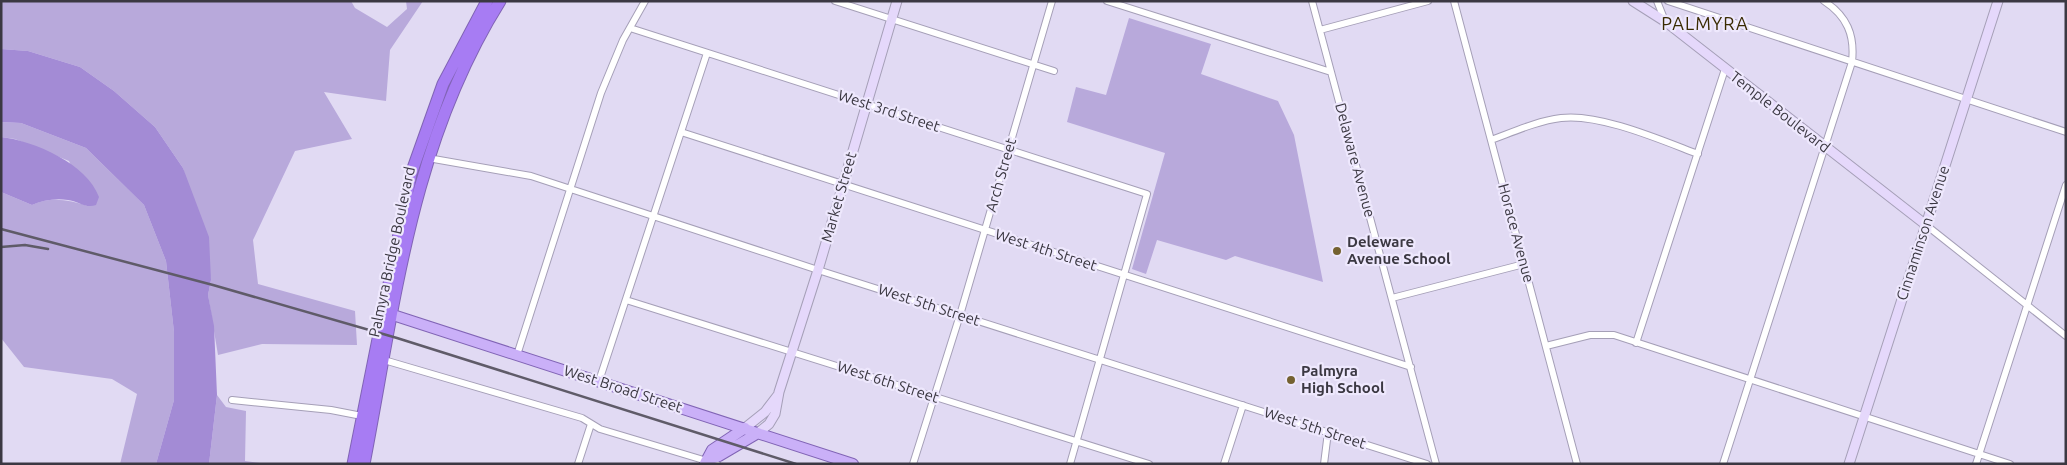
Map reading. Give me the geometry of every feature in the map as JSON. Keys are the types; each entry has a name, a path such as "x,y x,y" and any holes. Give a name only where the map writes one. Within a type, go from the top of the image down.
{"highway":[{"name":"Palmyra Bridge Boulevard","path":"351,464 357,442 402,212 416,157 446,77 487,1"},
{"name":"Palmyra Bridge Boulevard","path":"364,464 413,212 428,158 454,87 500,1"}],"main road":[{"name":"West Broad Street","path":"393,315 853,464"},
{"path":"705,462 712,450 745,428"},
{"path":"705,462 758,433"}],"street":[{"path":"517,355 601,93 630,28 645,1"},
{"path":"835,1 1054,71"},
{"name":"Market Street","path":"758,433 769,424 775,414 779,392 791,351 818,270 897,1"},
{"name":"Arch Street","path":"913,464 960,315 1052,1"},
{"path":"1107,1 1331,72"},
{"name":"Delaware Avenue","path":"1312,1 1436,464"},
{"path":"1320,30 1428,1"},
{"name":"Horace Avenue","path":"1454,1 1577,464"},
{"name":"Temple Boulevard","path":"1633,1 1666,22 1926,225"},
{"path":"1657,1 1666,22"},
{"path":"1668,1 2066,132"},
{"path":"1722,464 1852,62 1853,48 1849,27 1835,8 1824,1"},
{"name":"Cinnaminson Avenue","path":"1849,464 1998,1"},
{"name":"West 3rd Street","path":"630,28 1147,194 1124,275"},
{"path":"599,381 652,215 707,53"},
{"path":"1636,343 1726,69"},
{"path":"1491,140 1553,119 1579,117 1624,128 1698,154"},
{"name":"West 4th Street","path":"681,132 1410,367"},
{"name":"West 5th Street","path":"428,158 531,176 571,191 652,215 818,270 1427,464"},
{"path":"1976,464 2066,184"},
{"path":"1926,225 2066,336"},
{"path":"1392,298 1524,264"},
{"path":"1070,464 1124,275"},
{"name":"West 6th Street","path":"626,300 1149,464"},
{"path":"1546,346 1595,334 1614,335 2010,464"},
{"path":"384,360 554,410 600,429 705,462 717,464"},
{"name":"Market Street","path":"745,428 765,412 779,392"},
{"path":"232,400 331,410 362,416"},
{"path":"1224,464 1243,405"},
{"path":"578,464 591,424"},
{"path":"1324,464 1328,432"}],"shaded area":[{"path":"1,1 351,1 355,8 387,27 407,9 406,1 423,1 390,50 386,101 324,92 352,139 295,151 253,240 258,284 355,311 357,345 262,344 218,355 208,295 211,280 183,168 155,127 114,91 80,67 28,51 1,49"},
{"path":"1129,18 1211,44 1201,74 1278,101 1294,135 1323,282 1235,256 1226,260 1157,240 1146,274 1132,269 1165,153 1067,122 1076,87 1106,95"},
{"path":"1,49 28,51 80,67 114,91 155,127 183,168 209,237 211,280 208,295 214,326 217,395 209,464 156,464 174,400 174,332 166,261 144,205 86,148 21,123 1,122"},
{"path":"1,122 21,123 86,148 144,205 166,261 174,332 174,400 156,464 120,464 137,394 112,379 24,367 1,338 1,192 32,205 39,202 60,200 88,206 69,161 15,139 1,137"},
{"path":"1,137 29,143 58,156 72,165 93,185 99,197 96,205 89,206 59,199 32,205 1,192"},
{"path":"217,395 226,407 246,411 245,461 269,464 209,464"}],"railway":[{"path":"1,229 213,285 397,338 796,464"},
{"path":"1,247 25,245 48,249"}],"place":[{"name":"Deleware Avenue School","path":"1337,251"},
{"name":"Palmyra High School","path":"1291,380"}],"district":[{"name":"PALMYRA","path":"1705,24"}]}
